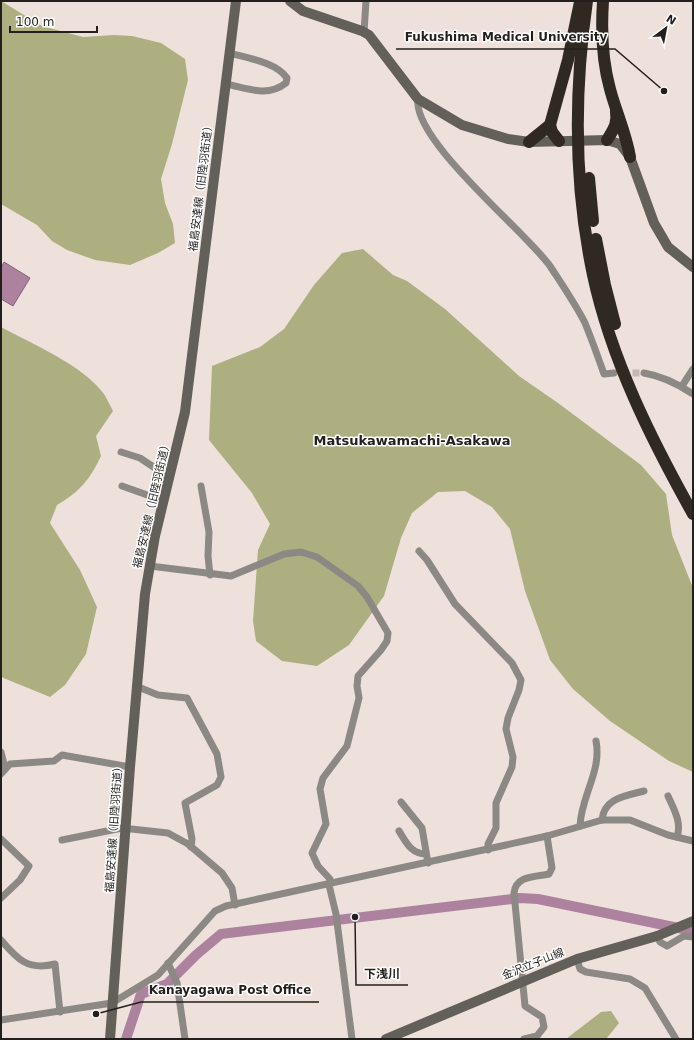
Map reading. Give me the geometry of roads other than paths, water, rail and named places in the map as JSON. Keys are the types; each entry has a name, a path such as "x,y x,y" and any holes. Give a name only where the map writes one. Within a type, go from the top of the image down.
{"highway":[{"path":"562,141 552,132 550,125 568,60 580,1"},
{"path":"587,1 581,51 578,129 582,197 593,275 627,382 662,455 693,514"},
{"path":"595,1 588,60 586,132 590,191 597,248 605,285 632,372 651,421 693,499"},
{"path":"603,1 602,42 610,90 617,119 616,126 605,140"},
{"path":"610,90 626,137 630,157"},
{"path":"529,142 550,125"}],"main road":[{"name":"福島安達線（旧陸羽街道）","path":"110,1039 136,686 145,594 164,501 185,412 236,1"},
{"path":"290,1 303,11 369,35 418,99 462,125 489,135 529,142 605,140 620,144 630,157 639,185 657,229 668,247 693,267"},
{"name":"金沢立子山線","path":"386,1039 577,959 660,934 692,921"}],"street":[{"path":"364,32 366,1"},
{"path":"226,84 270,92 286,84 287,78 284,74 271,66 230,54"},
{"path":"418,99 417,105 423,122 473,188 536,249 550,266 584,322 604,374 614,373"},
{"path":"682,386 693,369"},
{"path":"644,373 657,375 682,386 693,394"},
{"path":"121,452 140,458 170,478"},
{"path":"122,486 164,501"},
{"path":"201,486 209,532 208,556 210,574"},
{"path":"419,551 455,604 512,663 521,680 506,728 513,757 512,767 496,803 496,828 488,844 488,850"},
{"path":"150,566 231,576 284,554 301,552 318,557 358,586 367,597 388,632 387,641 384,646 358,676 356,686 359,698 348,746 323,778 320,789 326,824 312,853 318,866 330,879 329,885 336,918 352,1039"},
{"path":"136,686 158,695 187,698 217,754 220,777 217,785 185,803 192,838 191,847"},
{"path":"580,826 582,810 598,760 596,741"},
{"path":"1,752 3,771"},
{"path":"3,771 10,764 22,762 43,763 54,761 62,755 130,767"},
{"path":"602,820 605,807 610,802 644,791"},
{"path":"668,796 679,822 680,829 677,837"},
{"path":"401,802 422,828 428,863"},
{"path":"1,1020 112,1003 158,975 215,911 226,906 488,850 547,836 602,820 630,820 693,843"},
{"path":"62,840 122,828 168,833 191,847 222,873 232,888 235,904"},
{"path":"399,830 413,851 419,854 426,854"},
{"path":"524,1039 537,1036 544,1027 542,1017 525,1006 514,893 516,886 525,878 549,874 552,868 547,836"},
{"path":"1,839 29,866 28,871 1,898"},
{"path":"660,934 660,942 667,946 684,936 693,938"},
{"path":"1,940 19,960 28,964 45,967 55,964 60,1012"},
{"path":"577,959 580,969 586,972 630,979 645,988 676,1039"},
{"path":"168,963 177,983 185,1039"}],"waterway":[{"path":"126,1039 141,994 167,984 196,955 221,934 520,898 538,899 693,931"}],"tunnel":[{"path":"622,373 644,373"}],"place":[{"name":"Fukushima Medical University","path":"664,91"},
{"name":"下浅川","path":"355,917"},
{"name":"Kanayagawa Post Office","path":"96,1014"}],"district":[{"name":"Matsukawamachi-Asakawa","path":"412,440"}]}
